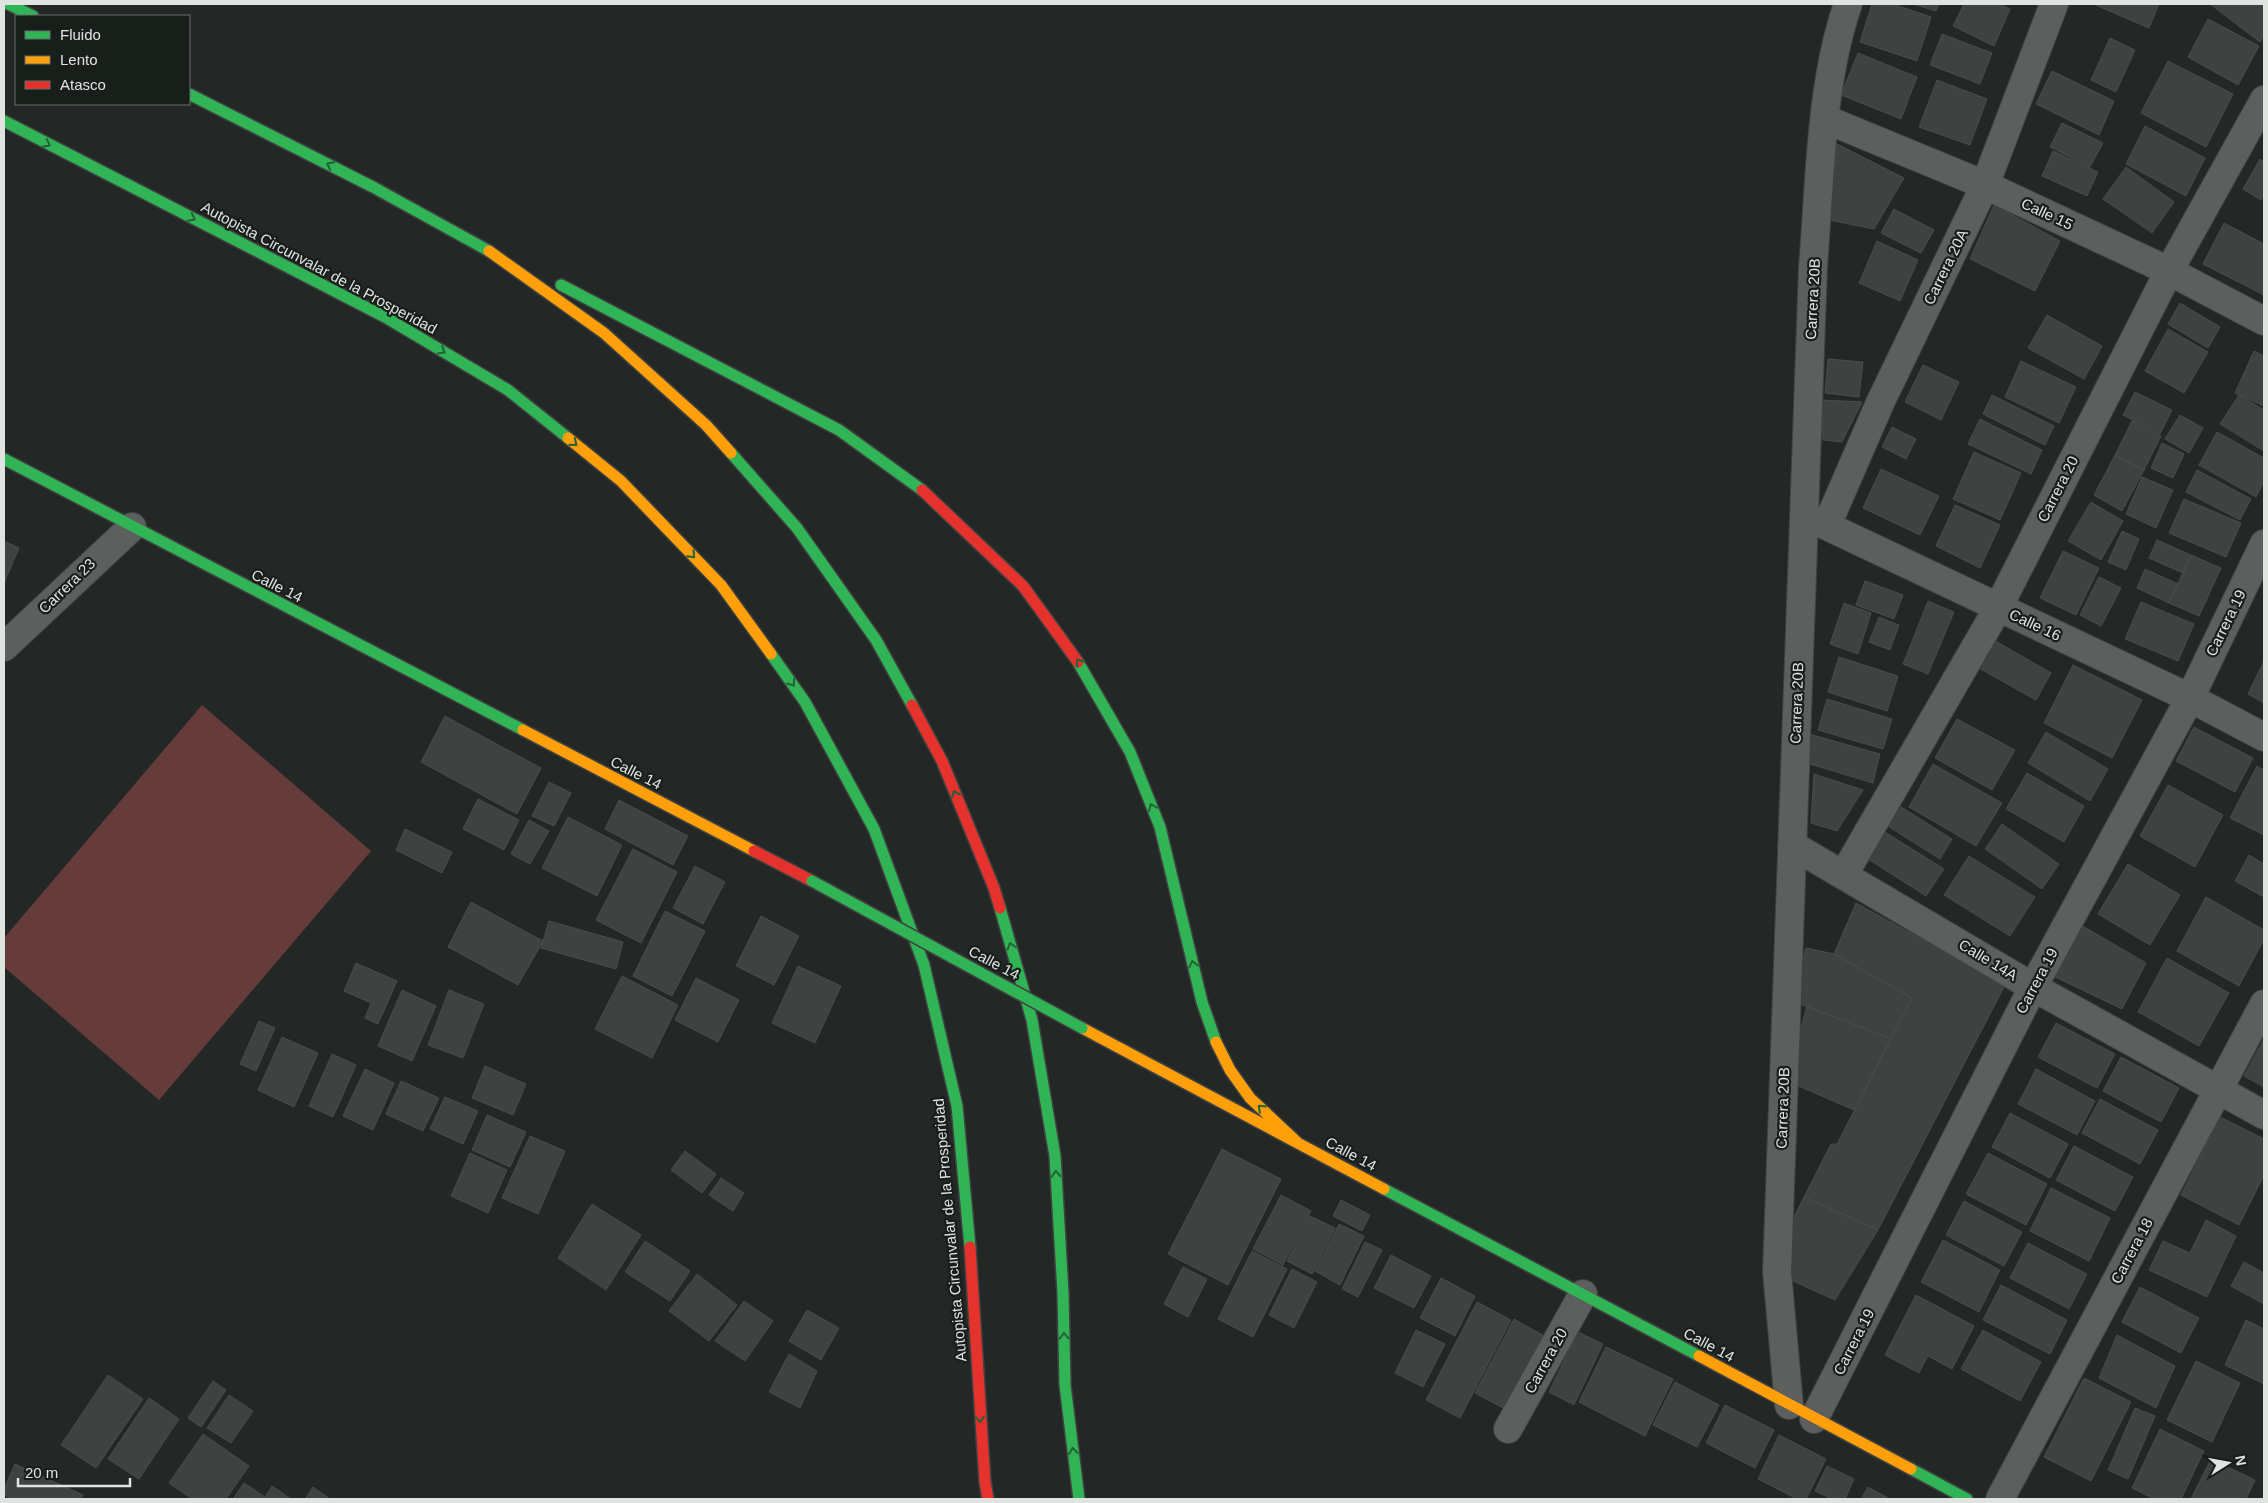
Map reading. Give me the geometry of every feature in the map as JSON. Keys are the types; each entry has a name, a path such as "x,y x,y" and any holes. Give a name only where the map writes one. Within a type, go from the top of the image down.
{"main road":[{"path":"8,4 31,15"},
{"path":"190,95 373,187 839,430 932,496 1024,586 1084,670 1130,752 1160,827 1202,1002 1214,1037 1230,1070 1250,1098 1297,1142"},
{"name":"Autopista Circunvalar de la Prosperidad","path":"4,121 385,316 508,390 621,480 714,578 805,702 874,829 924,965 957,1106 970,1250 985,1482 988,1499"},
{"path":"373,187 493,253 604,333 706,425 796,528 876,640 942,761 994,888 1032,1020 1055,1156 1065,1385 1079,1499"},
{"name":"Calle 14","path":"4,459 812,881 1082,1028 1967,1499"}],"street":[{"name":"Carrera 20B","path":"1789,1405 1777,1272 1792,845 1816,520 1813,267 1825,119 1832,71 1848,4"},
{"name":"Carrera 20A","path":"1816,520 1880,403 1985,185 2054,4"},
{"name":"Carrera 20","path":"1844,874 1998,608 2169,271 2264,100"},
{"name":"Calle 15","path":"1825,119 1985,185 2169,271 2264,321"},
{"name":"Calle 16","path":"1816,520 2190,698 2264,737"},
{"name":"Carrera 23","path":"4,647 132,527"},
{"name":"Carrera 19","path":"1814,1419 2034,987 2190,698 2264,544"},
{"name":"Calle 14A","path":"1792,845 2034,987 2264,1115"},
{"name":"Carrera 18","path":"2000,1499 2264,1004"},
{"name":"Carrera 20","path":"1508,1429 1583,1294"}],"shaded area":[{"path":"202,705 371,851 159,1100 4,967 4,938"}],"building":[{"path":"1872,4 1893,4 1931,17 1917,61 1860,42"},
{"path":"1913,4 1939,4 1936,11"},
{"path":"1964,4 1999,4 2010,9 1994,46 1953,26"},
{"path":"2093,4 2159,4 2149,28"},
{"path":"2210,4 2264,4 2264,35 2260,42"},
{"path":"2208,19 2259,46 2238,85 2188,57"},
{"path":"1942,34 1992,53 1980,84 1930,65"},
{"path":"2110,38 2135,50 2116,92 2091,80"},
{"path":"1858,53 1917,77 1901,119 1841,95"},
{"path":"2168,61 2233,94 2206,147 2141,113"},
{"path":"2052,71 2114,101 2099,135 2036,104"},
{"path":"1937,80 1987,99 1970,145 1919,127"},
{"path":"2062,123 2103,143 2090,167 2050,147"},
{"path":"2145,126 2205,158 2186,196 2126,164"},
{"path":"1837,144 1904,178 1874,229 1829,220"},
{"path":"2053,151 2098,172 2087,196 2042,176"},
{"path":"2260,159 2264,162 2264,194 2261,200 2243,189"},
{"path":"2126,167 2174,202 2152,233 2103,199"},
{"path":"1994,205 2060,241 2035,291 1970,259"},
{"path":"1894,209 1934,230 1921,253 1881,233"},
{"path":"2224,223 2264,244 2264,295 2203,264"},
{"path":"1877,241 1918,260 1900,301 1859,283"},
{"path":"2180,303 2220,327 2208,348 2168,324"},
{"path":"2047,315 2102,346 2084,379 2028,348"},
{"path":"2168,329 2208,352 2184,393 2145,371"},
{"path":"2254,351 2264,356 2264,406 2235,393"},
{"path":"1828,359 1863,362 1859,397 1825,393"},
{"path":"2021,361 2076,387 2059,423 2005,397"},
{"path":"1923,365 1959,382 1941,420 1905,402"},
{"path":"2135,392 2172,410 2160,434 2123,415"},
{"path":"1992,395 2054,426 2045,445 1983,414"},
{"path":"2239,395 2264,410 2264,451 2220,424"},
{"path":"1822,400 1862,402 1842,442 1823,440"},
{"path":"2180,415 2203,428 2189,453 2165,439"},
{"path":"1980,419 2042,450 2031,474 1968,444"},
{"path":"2132,421 2161,436 2144,470 2115,455"},
{"path":"1892,427 1916,439 1906,459 1882,447"},
{"path":"2217,432 2264,458 2264,481 2256,497 2199,465"},
{"path":"2162,443 2184,454 2173,478 2151,468"},
{"path":"1974,452 2021,473 2000,520 1953,499"},
{"path":"2115,455 2144,470 2122,511 2094,495"},
{"path":"1881,469 1939,496 1920,535 1863,508"},
{"path":"2197,470 2251,499 2240,520 2186,492"},
{"path":"2142,477 2173,490 2156,528 2126,514"},
{"path":"2184,499 2241,523 2226,557 2169,533"},
{"path":"2091,502 2123,521 2101,560 2068,541"},
{"path":"1955,505 2000,525 1980,568 1936,546"},
{"path":"2122,531 2139,539 2126,570 2108,562"},
{"path":"2157,540 2191,555 2183,573 2149,558"},
{"path":"4,541 19,548 4,583"},
{"path":"2063,551 2099,568 2076,615 2040,598"},
{"path":"2191,555 2221,568 2199,616 2169,603"},
{"path":"2145,569 2178,584 2169,603 2137,588"},
{"path":"2099,577 2121,588 2101,626 2080,615"},
{"path":"1865,581 1903,595 1894,619 1856,605"},
{"path":"1928,601 1954,612 1928,674 1903,664"},
{"path":"2141,602 2194,624 2178,661 2125,639"},
{"path":"1844,603 1871,613 1858,654 1830,644"},
{"path":"1879,617 1899,625 1890,650 1869,642"},
{"path":"1992,639 2051,673 2036,700 1977,667"},
{"path":"1839,657 1898,676 1887,711 1828,692"},
{"path":"2264,661 2264,703 2248,694"},
{"path":"2073,665 2142,700 2112,758 2044,723"},
{"path":"1827,699 1892,719 1883,749 1818,730"},
{"path":"445,716 541,768 517,814 421,762"},
{"path":"1957,719 2015,750 1992,790 1935,758"},
{"path":"2194,727 2253,758 2235,792 2176,761"},
{"path":"2046,732 2108,769 2090,801 2028,763"},
{"path":"1809,734 1880,754 1873,783 1807,763"},
{"path":"1933,764 2002,803 1976,846 1909,807"},
{"path":"2257,766 2264,770 2264,835 2230,818"},
{"path":"2027,773 2084,806 2064,842 2006,809"},
{"path":"1814,774 1863,790 1837,831 1811,823"},
{"path":"549,782 571,793 554,826 532,816"},
{"path":"2168,785 2223,815 2195,867 2140,836"},
{"path":"478,799 519,820 504,850 463,829"},
{"path":"619,800 688,836 673,865 605,829"},
{"path":"1898,805 1952,839 1940,859 1886,825"},
{"path":"568,817 622,845 597,896 542,868"},
{"path":"529,820 549,831 530,864 511,854"},
{"path":"2002,824 2059,864 2042,889 1985,849"},
{"path":"405,829 452,852 442,873 396,850"},
{"path":"1885,832 1944,869 1926,896 1868,859"},
{"path":"633,849 677,872 641,943 596,920"},
{"path":"2249,855 2264,864 2264,897 2235,881"},
{"path":"1969,856 2035,897 2010,936 1944,895"},
{"path":"2128,864 2180,895 2150,945 2098,914"},
{"path":"695,866 725,882 703,924 673,908"},
{"path":"2206,897 2264,930 2264,939 2239,986 2177,951"},
{"path":"471,902 543,941 518,985 448,947"},
{"path":"1856,903 2005,985 1878,1230 1804,1197 1831,1144 1837,1144 1912,998 1834,954"},
{"path":"665,911 705,931 672,996 633,976"},
{"path":"761,916 799,936 774,985 736,966"},
{"path":"549,921 623,942 616,969 541,948"},
{"path":"2074,921 2146,963 2122,1009 2049,974"},
{"path":"1806,948 1834,954 1912,998 1891,1039 1792,1001"},
{"path":"2167,958 2229,993 2199,1046 2138,1012"},
{"path":"356,963 397,981 378,1024 365,1018 371,1003 344,991"},
{"path":"798,966 841,986 815,1043 772,1023"},
{"path":"622,976 678,1005 652,1058 595,1029"},
{"path":"696,978 739,1000 718,1042 675,1020"},
{"path":"402,990 436,1006 412,1061 378,1046"},
{"path":"449,990 484,1004 463,1058 428,1045"},
{"path":"1807,1006 1891,1039 1854,1110 1787,1081"},
{"path":"259,1021 275,1028 256,1071 240,1064"},
{"path":"2056,1023 2115,1054 2097,1088 2038,1057"},
{"path":"282,1037 318,1053 294,1107 258,1090"},
{"path":"2264,1039 2264,1087 2244,1076"},
{"path":"332,1054 356,1065 333,1117 309,1106"},
{"path":"2121,1057 2179,1088 2161,1122 2103,1091"},
{"path":"485,1066 526,1084 513,1115 472,1098"},
{"path":"365,1069 394,1083 373,1130 343,1116"},
{"path":"2036,1069 2095,1101 2077,1135 2018,1104"},
{"path":"401,1081 439,1098 423,1131 386,1114"},
{"path":"445,1097 478,1111 463,1144 430,1129"},
{"path":"2100,1099 2158,1130 2140,1164 2082,1133"},
{"path":"2010,1113 2068,1144 2050,1178 1992,1147"},
{"path":"487,1115 526,1132 510,1167 472,1150"},
{"path":"2220,1117 2264,1139 2264,1175 2239,1225 2181,1195"},
{"path":"530,1136 565,1151 538,1214 502,1198"},
{"path":"2074,1146 2133,1177 2115,1211 2056,1180"},
{"path":"1222,1149 1281,1179 1228,1285 1168,1254"},
{"path":"685,1151 716,1174 702,1193 671,1170"},
{"path":"470,1153 507,1170 488,1213 451,1196"},
{"path":"1988,1153 2047,1184 2026,1225 1966,1194"},
{"path":"721,1178 744,1193 733,1211 709,1195"},
{"path":"2051,1188 2110,1218 2089,1261 2030,1231"},
{"path":"1281,1195 1311,1211 1283,1265 1253,1249"},
{"path":"1804,1197 1878,1230 1835,1300 1791,1280 1784,1237"},
{"path":"1341,1200 1370,1215 1362,1231 1333,1216"},
{"path":"1964,1201 2022,1232 2004,1266 1946,1235"},
{"path":"592,1204 641,1235 606,1290 558,1258"},
{"path":"1310,1216 1335,1228 1312,1274 1287,1261"},
{"path":"2206,1220 2236,1236 2207,1297 2149,1270 2163,1241 2190,1253"},
{"path":"1339,1224 1364,1236 1340,1285 1315,1271"},
{"path":"1943,1240 2000,1270 1979,1312 1921,1282"},
{"path":"645,1241 690,1271 670,1301 625,1272"},
{"path":"1365,1242 1382,1250 1358,1297 1342,1289"},
{"path":"2028,1243 2087,1274 2069,1309 2010,1278"},
{"path":"1252,1251 1287,1269 1253,1337 1218,1319"},
{"path":"1391,1255 1431,1276 1414,1308 1374,1288"},
{"path":"2244,1262 2264,1273 2264,1304 2231,1286"},
{"path":"1183,1267 1207,1279 1188,1317 1164,1304"},
{"path":"1292,1269 1317,1282 1294,1328 1269,1315"},
{"path":"697,1274 737,1305 709,1341 669,1311"},
{"path":"1441,1278 1475,1296 1455,1336 1420,1318"},
{"path":"2001,1285 2067,1320 2050,1354 1983,1320"},
{"path":"2140,1287 2199,1318 2181,1353 2122,1322"},
{"path":"1916,1295 1974,1326 1952,1369 1928,1356 1919,1373 1885,1355"},
{"path":"744,1301 773,1321 745,1361 715,1341"},
{"path":"1477,1302 1511,1320 1460,1418 1426,1400"},
{"path":"807,1310 839,1328 821,1360 789,1341"},
{"path":"1514,1319 1546,1337 1507,1410 1475,1393"},
{"path":"2246,1320 2264,1329 2264,1384 2225,1365"},
{"path":"1416,1330 1445,1344 1423,1387 1395,1373"},
{"path":"1983,1330 2041,1362 2020,1401 1961,1369"},
{"path":"1578,1332 1603,1344 1574,1405 1549,1392"},
{"path":"2117,1335 2175,1366 2156,1408 2099,1378"},
{"path":"1606,1347 1673,1379 1645,1436 1579,1402"},
{"path":"789,1354 817,1371 800,1408 769,1392"},
{"path":"2196,1361 2240,1383 2212,1442 2167,1420"},
{"path":"108,1375 143,1399 96,1468 61,1445"},
{"path":"2084,1378 2131,1402 2091,1481 2044,1457"},
{"path":"213,1381 226,1390 201,1427 188,1418"},
{"path":"1675,1382 1719,1405 1697,1447 1653,1425"},
{"path":"229,1395 253,1411 231,1443 207,1428"},
{"path":"149,1398 179,1419 139,1479 108,1459"},
{"path":"1725,1405 1774,1430 1755,1468 1706,1443"},
{"path":"2135,1408 2155,1416 2128,1479 2108,1470"},
{"path":"2160,1429 2204,1451 2181,1499 2154,1499 2132,1488"},
{"path":"203,1434 249,1466 226,1499 192,1499 169,1483"},
{"path":"1779,1435 1826,1459 1806,1499 1797,1499 1758,1479"},
{"path":"2211,1459 2255,1480 2246,1499 2191,1499"},
{"path":"15,1464 83,1495 81,1499 13,1499 4,1495 4,1489"},
{"path":"1827,1466 1854,1479 1845,1499 1832,1499 1815,1491"},
{"path":"244,1483 265,1497 272,1486 291,1499 233,1499"},
{"path":"313,1487 330,1499 305,1499"},
{"path":"1868,1487 1890,1499 1861,1499"}],"traffic: fast":[{"path":"8,4 31,15"},
{"path":"190,95 373,187 489,251"},
{"path":"4,121 385,317 508,390 568,438"},
{"path":"561,285 839,430 922,490"},
{"path":"731,453 797,528 876,640 912,705"},
{"path":"4,459 523,730"},
{"path":"771,654 805,702 874,829 924,965 957,1106 970,1247"},
{"path":"1078,662 1130,752 1160,827 1202,1002 1216,1042"},
{"path":"812,881 1082,1028"},
{"path":"1000,908 1032,1020 1055,1156 1063,1293 1065,1385 1079,1499"},
{"path":"1384,1189 1699,1356"},
{"path":"1911,1469 1967,1499"}],"traffic: slow":[{"path":"489,251 604,333 706,425 731,453"},
{"path":"568,438 621,481 721,585 771,654"},
{"path":"523,730 754,851"},
{"path":"1082,1028 1384,1189"},
{"path":"1216,1042 1230,1070 1250,1098 1297,1142"},
{"path":"1699,1356 1911,1469"}],"traffic: jam":[{"path":"922,490 1023,586 1078,662"},
{"path":"912,705 942,761 994,888 1000,908"},
{"path":"754,851 812,881"},
{"path":"970,1247 985,1482 988,1499"}]}
